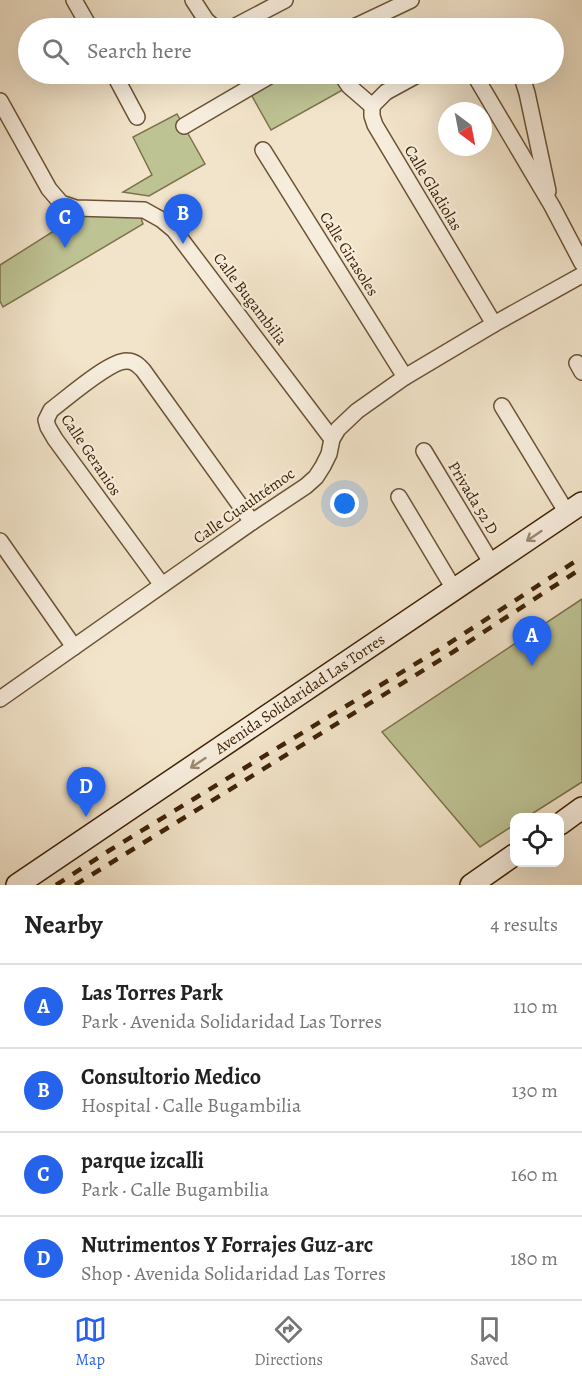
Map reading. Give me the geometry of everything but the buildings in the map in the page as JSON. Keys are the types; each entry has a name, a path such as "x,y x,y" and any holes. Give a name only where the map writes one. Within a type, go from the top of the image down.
{"main road":[{"name":"Avenida Solidaridad Las Torres","path":"17,885 574,508"},
{"path":"564,821 582,808"},
{"path":"471,885 510,858"}],"street":[{"path":"74,0 84,18"},
{"path":"193,0 205,18"},
{"path":"251,18 285,0"},
{"path":"373,18 411,0"},
{"path":"119,84 137,117"},
{"path":"184,126 256,84"},
{"path":"348,84 372,106 386,92 401,84"},
{"path":"480,84 552,206 582,263"},
{"path":"524,84 552,206"},
{"name":"Calle Bugambilia","path":"0,101 49,189 61,203 76,208 144,210 174,230 332,439"},
{"name":"Calle Gladiolas","path":"372,106 375,125 494,324"},
{"name":"Calle Girasoles","path":"263,150 405,377"},
{"name":"Calle Cuauhtémoc","path":"0,699 306,486 323,466 329,454 332,439 346,420 405,377 582,275"},
{"name":"Calle Geranios","path":"162,585 55,439 45,420 51,410 111,366 127,361 136,363 143,370 252,522"},
{"path":"502,406 574,508"},
{"name":"Privada 52 D","path":"424,451 492,564"},
{"path":"399,497 454,589"},
{"path":"0,541 74,647"}],"green space":[{"path":"257,84 346,84 348,87 271,130 248,89"},
{"path":"177,114 205,164 149,196 123,192 152,175 133,137"},
{"path":"76,214 140,215 143,224 3,307 0,301 0,265 54,231"},
{"path":"582,599 582,782 533,813 510,813 510,828 480,847 382,732"}],"railway":[{"path":"56,885 448,644 582,557"},
{"path":"75,885 453,652 582,568"}],"place":[{"name":"Consultorio Medico","path":"183,244"},
{"name":"parque izcalli","path":"65,248"},
{"name":"Las Torres Park","path":"532,666"},
{"name":"Nutrimentos Y Forrajes Guz-arc","path":"86,817"}]}
